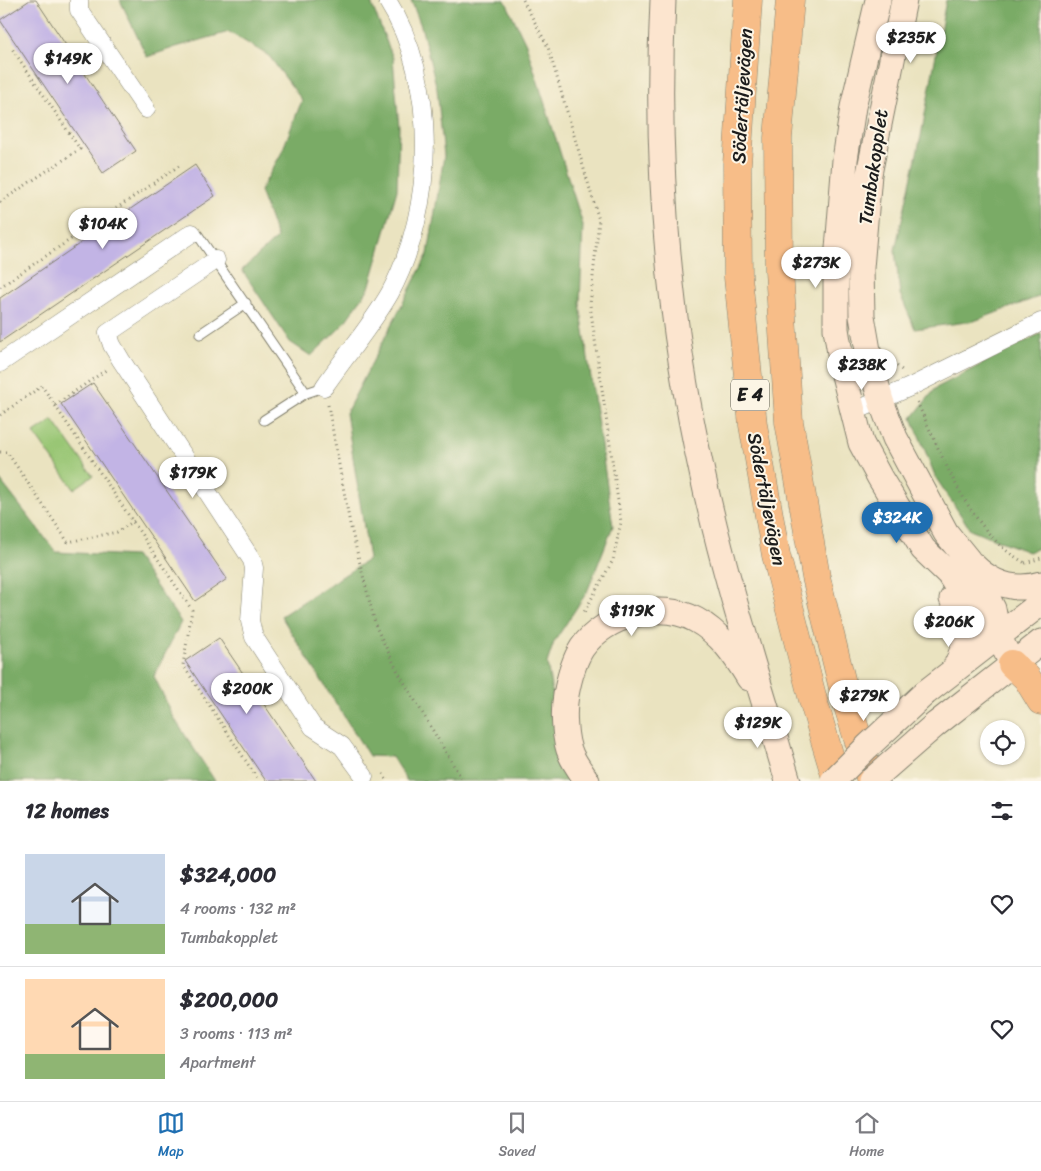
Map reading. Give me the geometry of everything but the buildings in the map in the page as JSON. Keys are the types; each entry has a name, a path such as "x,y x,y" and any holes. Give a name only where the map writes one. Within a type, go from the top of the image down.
{"highway":[{"name":"Södertäljevägen","path":"748,0 738,164 738,277 753,425 776,555 813,700 838,781"},
{"name":"E 4","path":"790,0 778,138 779,271 789,422 816,577 846,700 871,781"},
{"path":"1012,664 1027,678 1041,701"}],"main road":[{"path":"663,0 660,61 662,168 678,347 703,477 765,706 788,781"},
{"name":"Tumbakopplet","path":"878,0 853,107 845,160 836,274 836,329 843,371 855,411 861,442 880,478 959,612 966,631 965,649 955,668"},
{"name":"Tumbakopplet","path":"904,0 869,174 861,268 862,316 870,362 881,401 895,438 946,533 968,560 992,609 998,635 1012,664"},
{"name":"Tumbakopplet","path":"923,549 949,574 972,611 988,629 998,635"},
{"path":"968,560 982,574 998,584 1022,588 1041,584"},
{"path":"833,781 925,693 1041,603"},
{"path":"587,781 570,754 563,712 569,677 582,648 600,631 624,618 645,611 666,611 694,619 717,634 737,657 765,706"},
{"path":"871,781 935,725 1041,642"}],"street":[{"path":"79,0 79,10 146,109"},
{"path":"324,387 375,318 391,291 416,222 424,181 425,147 419,88 409,46 388,0"},
{"path":"0,363 192,233"},
{"path":"216,260 108,333 112,345 121,360 252,560 254,568 250,621 254,637 313,727 342,746 364,776"},
{"path":"855,411 881,401 1041,322"}],"lane":[{"path":"192,233 198,235 216,260 306,393"},
{"path":"200,334 246,303"},
{"path":"264,420 306,393 324,387"}],"path":[{"path":"524,0 548,47 599,220 590,305 621,522 613,560 580,619"},
{"path":"0,202 80,149 11,47"},
{"path":"0,287 179,166"},
{"path":"55,405 121,360"},
{"path":"0,415 42,386 192,610 182,666 259,781"},
{"path":"324,387 350,524 376,627 398,672 462,781"},
{"path":"910,387 946,464 980,522 1003,548 1025,563 1041,558"},
{"path":"0,452 7,452 68,542 117,532 134,521"}],"green space":[{"path":"120,0 370,0 393,58 399,127 397,190 369,288 342,326 311,356 290,342 242,270 277,238 260,191 281,154 302,100 269,56 229,32 147,57"},
{"path":"411,0 505,0 526,44 583,225 580,304 613,526 587,592 554,642 547,663 568,781 407,781 392,757 369,756 281,616 369,559 346,413 428,254 444,156 437,89 421,26"},
{"path":"946,0 1041,0 1041,296 974,321 915,329 900,294 895,250 921,136"},
{"path":"1041,333 1041,547 1028,552 970,529 936,478 912,418 936,388"},
{"path":"53,420 93,476 74,489 34,433"},
{"path":"0,480 56,552 135,556 181,622 154,676 174,718 215,781 0,781"}]}
